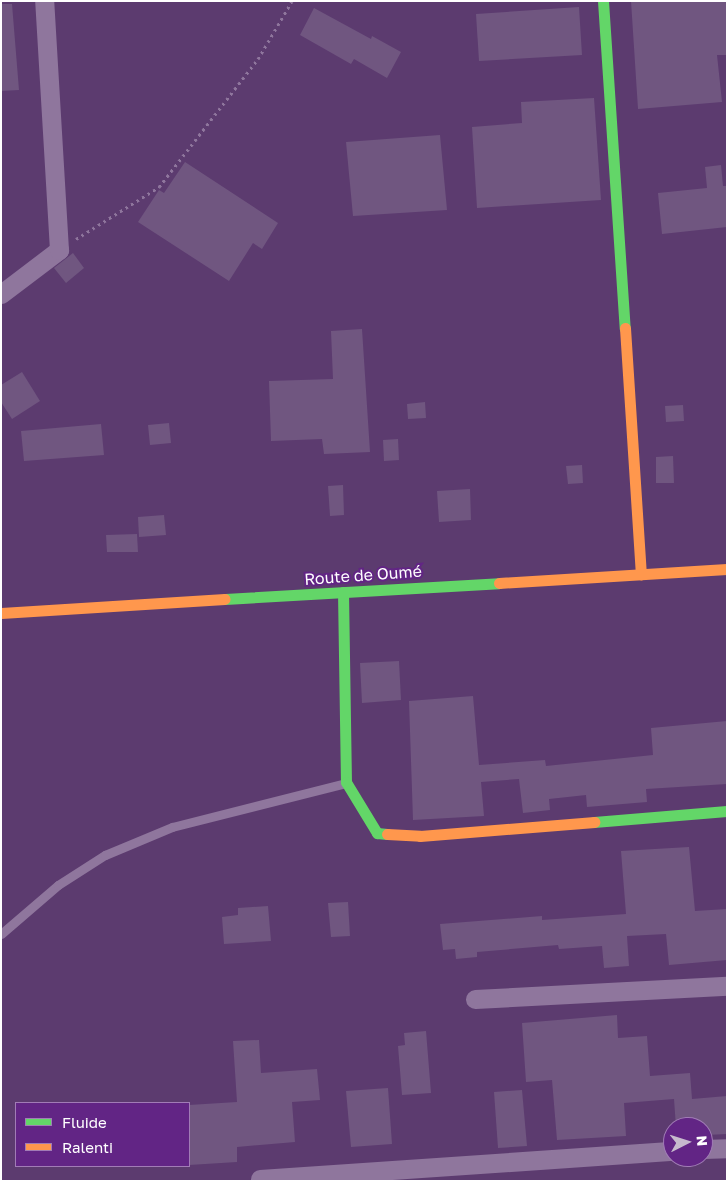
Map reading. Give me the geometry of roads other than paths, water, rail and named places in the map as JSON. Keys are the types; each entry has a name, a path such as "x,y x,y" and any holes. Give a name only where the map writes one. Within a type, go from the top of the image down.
{"street":[{"path":"1,294 58,250 44,1"},
{"path":"603,1 641,574"},
{"name":"Route de Oumé","path":"1,613 727,569"},
{"path":"343,592 346,782 377,833 420,836 727,811"},
{"path":"475,999 727,986"},
{"path":"713,1149 727,1148"},
{"path":"260,1179 663,1152"}],"lane":[{"path":"1,934 58,885 105,855 172,827 346,782"}]}
